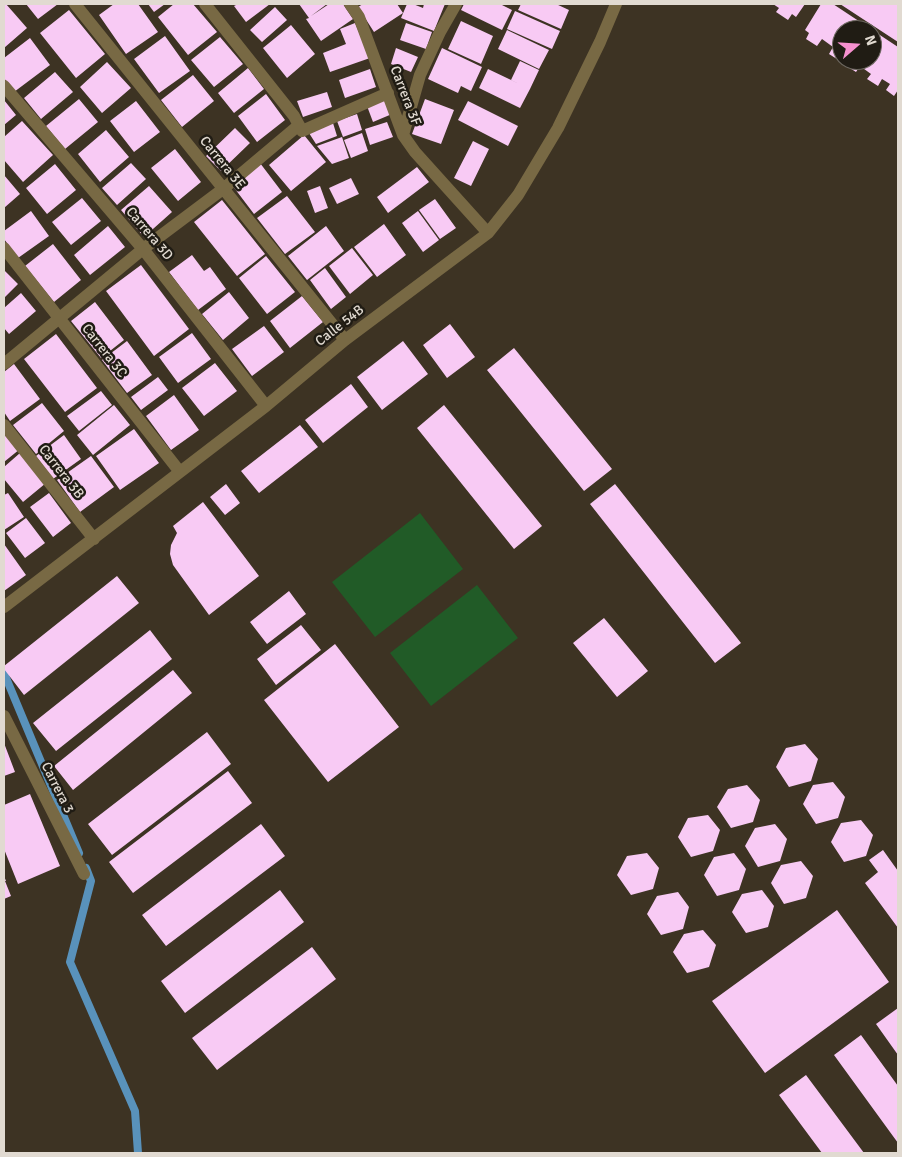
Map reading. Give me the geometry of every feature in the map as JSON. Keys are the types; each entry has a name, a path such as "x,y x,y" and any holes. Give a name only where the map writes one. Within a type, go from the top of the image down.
{"street":[{"name":"Carrera 3E","path":"75,4 345,340"},
{"path":"205,4 294,116 301,128"},
{"name":"Carrera 3F","path":"350,4 359,17 403,135 415,152 488,233"},
{"path":"403,135 420,75 440,32 456,4"},
{"name":"Calle 54B","path":"4,608 266,406 345,340 488,233 518,196 558,128 600,42 616,4"},
{"name":"Carrera 3D","path":"4,86 143,249 266,406"},
{"path":"4,364 143,249 301,128 388,93"},
{"name":"Carrera 3C","path":"4,248 180,472"},
{"name":"Carrera 3B","path":"4,425 94,539"},
{"name":"Carrera 3","path":"4,716 84,874"}],"green space":[{"path":"420,513 463,569 375,637 332,582"},
{"path":"477,585 518,638 431,706 390,653"}],"building":[{"path":"4,4 27,28 4,48"},
{"path":"26,4 58,4 38,19"},
{"path":"114,4 138,4 158,32 126,54 99,15"},
{"path":"148,4 165,4 154,12"},
{"path":"174,4 193,4 217,32 188,55 158,17"},
{"path":"238,4 270,4 246,22 234,6"},
{"path":"299,4 327,4 311,16 329,4 343,4 353,19 321,41 306,19 309,18"},
{"path":"363,4 397,4 403,13 374,32 358,7"},
{"path":"407,4 423,8 424,4 445,4 434,31 401,18"},
{"path":"464,4 500,4 512,10 502,30 461,10"},
{"path":"521,4 556,4 569,10 561,29 518,10"},
{"path":"773,4 805,4 796,17 792,14 788,20 776,12 779,8"},
{"path":"821,4 833,4 857,20 832,20 832,46 822,39 817,46 806,39 809,33 805,30"},
{"path":"840,4 898,4 898,42 882,32 882,20 864,20"},
{"path":"275,7 287,20 262,42 250,30"},
{"path":"69,10 105,54 76,78 40,33"},
{"path":"515,11 560,31 552,49 507,29"},
{"path":"461,21 493,36 481,64 448,49"},
{"path":"355,23 370,58 330,72 323,53 346,44 340,29"},
{"path":"406,23 432,32 426,49 400,40"},
{"path":"291,25 315,54 287,78 263,48"},
{"path":"507,30 549,50 539,69 498,49"},
{"path":"165,36 190,71 159,93 134,59"},
{"path":"882,36 898,47 898,90 894,96 886,90 890,84 882,79 878,86 867,79 871,74 866,70 882,70"},
{"path":"220,37 243,64 214,87 191,60"},
{"path":"30,38 50,65 14,92 4,78 4,58"},
{"path":"396,48 418,57 411,72 391,64"},
{"path":"442,48 482,67 471,91 461,86 458,93 428,79"},
{"path":"520,61 539,70 530,89 511,80"},
{"path":"107,62 131,88 102,113 80,87"},
{"path":"248,68 264,89 234,113 218,93"},
{"path":"370,69 376,87 345,98 339,80"},
{"path":"488,69 530,89 520,108 479,88"},
{"path":"55,72 73,92 41,119 24,98"},
{"path":"193,75 214,101 182,127 161,100"},
{"path":"327,92 332,107 303,117 297,101"},
{"path":"266,94 285,120 257,142 238,116"},
{"path":"386,98 392,114 373,122 367,106"},
{"path":"79,99 98,122 65,149 46,126"},
{"path":"425,99 454,110 441,144 412,134"},
{"path":"4,100 16,115 4,125"},
{"path":"136,101 160,132 134,152 110,121"},
{"path":"468,101 518,126 508,146 458,120"},
{"path":"357,114 362,130 343,137 337,121"},
{"path":"22,121 53,155 23,182 4,160 4,137"},
{"path":"387,122 393,137 370,145 365,129"},
{"path":"333,123 337,136 316,144 309,133"},
{"path":"235,128 250,143 221,171 206,156"},
{"path":"106,130 129,157 100,182 78,154"},
{"path":"362,133 368,151 351,158 344,140"},
{"path":"304,135 326,162 291,191 269,165"},
{"path":"342,137 349,158 332,164 317,146"},
{"path":"473,141 489,149 471,186 454,178"},
{"path":"175,149 201,182 178,201 151,168"},
{"path":"131,163 146,179 117,205 102,188"},
{"path":"260,163 282,192 254,214 232,185"},
{"path":"55,164 76,190 47,214 26,188"},
{"path":"417,167 429,182 388,213 377,197"},
{"path":"4,175 20,194 4,208"},
{"path":"351,178 359,194 337,204 329,188"},
{"path":"149,186 172,212 144,237 121,210"},
{"path":"320,186 328,208 315,213 307,191"},
{"path":"287,196 315,232 285,254 257,218"},
{"path":"82,198 101,221 71,245 52,222"},
{"path":"435,199 456,228 440,239 419,210"},
{"path":"222,200 265,254 237,276 194,222"},
{"path":"31,211 49,236 18,258 4,239 4,231"},
{"path":"418,211 439,240 423,252 402,223"},
{"path":"384,224 406,255 377,277 354,247"},
{"path":"108,226 125,247 90,275 74,255"},
{"path":"326,226 344,251 307,280 288,256"},
{"path":"53,244 81,280 54,302 25,266"},
{"path":"352,248 373,275 350,294 329,266"},
{"path":"192,255 204,271 210,267 226,289 198,310 169,272"},
{"path":"266,256 295,292 267,314 239,278"},
{"path":"141,265 189,329 154,356 106,291"},
{"path":"325,268 346,297 331,309 310,280"},
{"path":"4,270 18,284 4,298"},
{"path":"229,292 249,318 223,340 202,314"},
{"path":"21,293 36,311 9,334 4,328 4,308"},
{"path":"302,296 323,322 290,348 270,321"},
{"path":"95,302 124,340 101,358 71,321"},
{"path":"450,324 475,357 447,378 423,345"},
{"path":"264,326 284,352 252,376 232,349"},
{"path":"192,333 211,359 178,383 159,357"},
{"path":"56,334 97,388 65,412 24,359"},
{"path":"127,341 152,375 127,393 102,360"},
{"path":"403,341 428,374 382,410 357,377"},
{"path":"514,348 612,469 584,491 487,370"},
{"path":"215,363 237,391 204,416 182,388"},
{"path":"14,364 40,399 10,421 4,412 4,372"},
{"path":"158,377 168,390 141,410 131,397"},
{"path":"351,384 368,407 323,443 305,420"},
{"path":"101,391 112,405 79,431 67,416"},
{"path":"174,395 199,430 171,450 146,416"},
{"path":"42,403 64,431 36,454 13,425"},
{"path":"114,405 130,425 93,455 77,435"},
{"path":"444,405 542,526 514,549 417,428"},
{"path":"300,425 318,447 259,493 241,471"},
{"path":"134,429 159,463 120,490 96,456"},
{"path":"4,430 20,449 4,462"},
{"path":"64,435 81,459 53,479 36,456"},
{"path":"20,453 46,483 23,502 4,479 4,467"},
{"path":"91,456 114,487 80,512 57,480"},
{"path":"226,484 240,503 225,515 210,497"},
{"path":"615,484 741,643 715,663 590,504"},
{"path":"8,493 24,517 4,530 4,495"},
{"path":"49,493 71,523 53,537 30,507"},
{"path":"203,502 259,576 209,615 173,565 170,554 171,545 177,533 173,526"},
{"path":"26,518 45,543 25,558 6,533"},
{"path":"4,544 26,575 4,591"},
{"path":"117,576 139,603 24,695 4,669 4,666"},
{"path":"289,591 306,614 267,644 250,622"},
{"path":"604,618 648,671 617,697 573,643"},
{"path":"301,625 321,650 276,685 257,659"},
{"path":"150,630 172,659 56,751 33,723"},
{"path":"335,644 399,727 328,782 264,700"},
{"path":"173,670 192,693 73,790 54,766"},
{"path":"207,732 231,764 112,855 88,824"},
{"path":"4,743 15,772 4,776"},
{"path":"805,744 818,759 811,781 789,787 776,767 786,748"},
{"path":"228,771 252,803 133,893 109,862"},
{"path":"833,782 845,797 838,818 816,824 803,804 813,785"},
{"path":"747,785 760,800 753,822 731,828 717,807 728,789"},
{"path":"30,794 60,866 18,884 4,849 4,805"},
{"path":"708,815 720,830 713,851 691,857 678,837 688,818"},
{"path":"861,820 873,835 866,856 844,862 831,842 841,823"},
{"path":"261,824 285,856 166,946 142,915"},
{"path":"775,824 787,839 780,861 758,867 745,846 755,828"},
{"path":"883,850 898,871 898,928 865,883 878,872 869,860"},
{"path":"647,853 659,868 653,889 631,895 617,875 627,856"},
{"path":"734,853 746,869 739,890 717,896 704,875 714,857"},
{"path":"801,861 813,876 806,898 784,904 771,883 781,865"},
{"path":"4,876 11,896 4,899"},
{"path":"280,890 304,922 185,1013 161,981"},
{"path":"762,890 774,906 768,927 746,933 732,912 742,894"},
{"path":"678,892 689,907 683,929 661,935 647,914 657,896"},
{"path":"837,910 889,982 765,1073 712,1001"},
{"path":"703,930 716,945 709,967 687,973 673,952 684,934"},
{"path":"312,947 336,979 217,1070 192,1038"},
{"path":"898,1008 898,1055 876,1024"},
{"path":"861,1035 898,1086 898,1143 834,1055"},
{"path":"806,1075 864,1153 822,1153 779,1095"}],"waterway":[{"path":"4,673 79,853"},
{"path":"86,868 91,881 70,962 135,1111 138,1153"}]}
